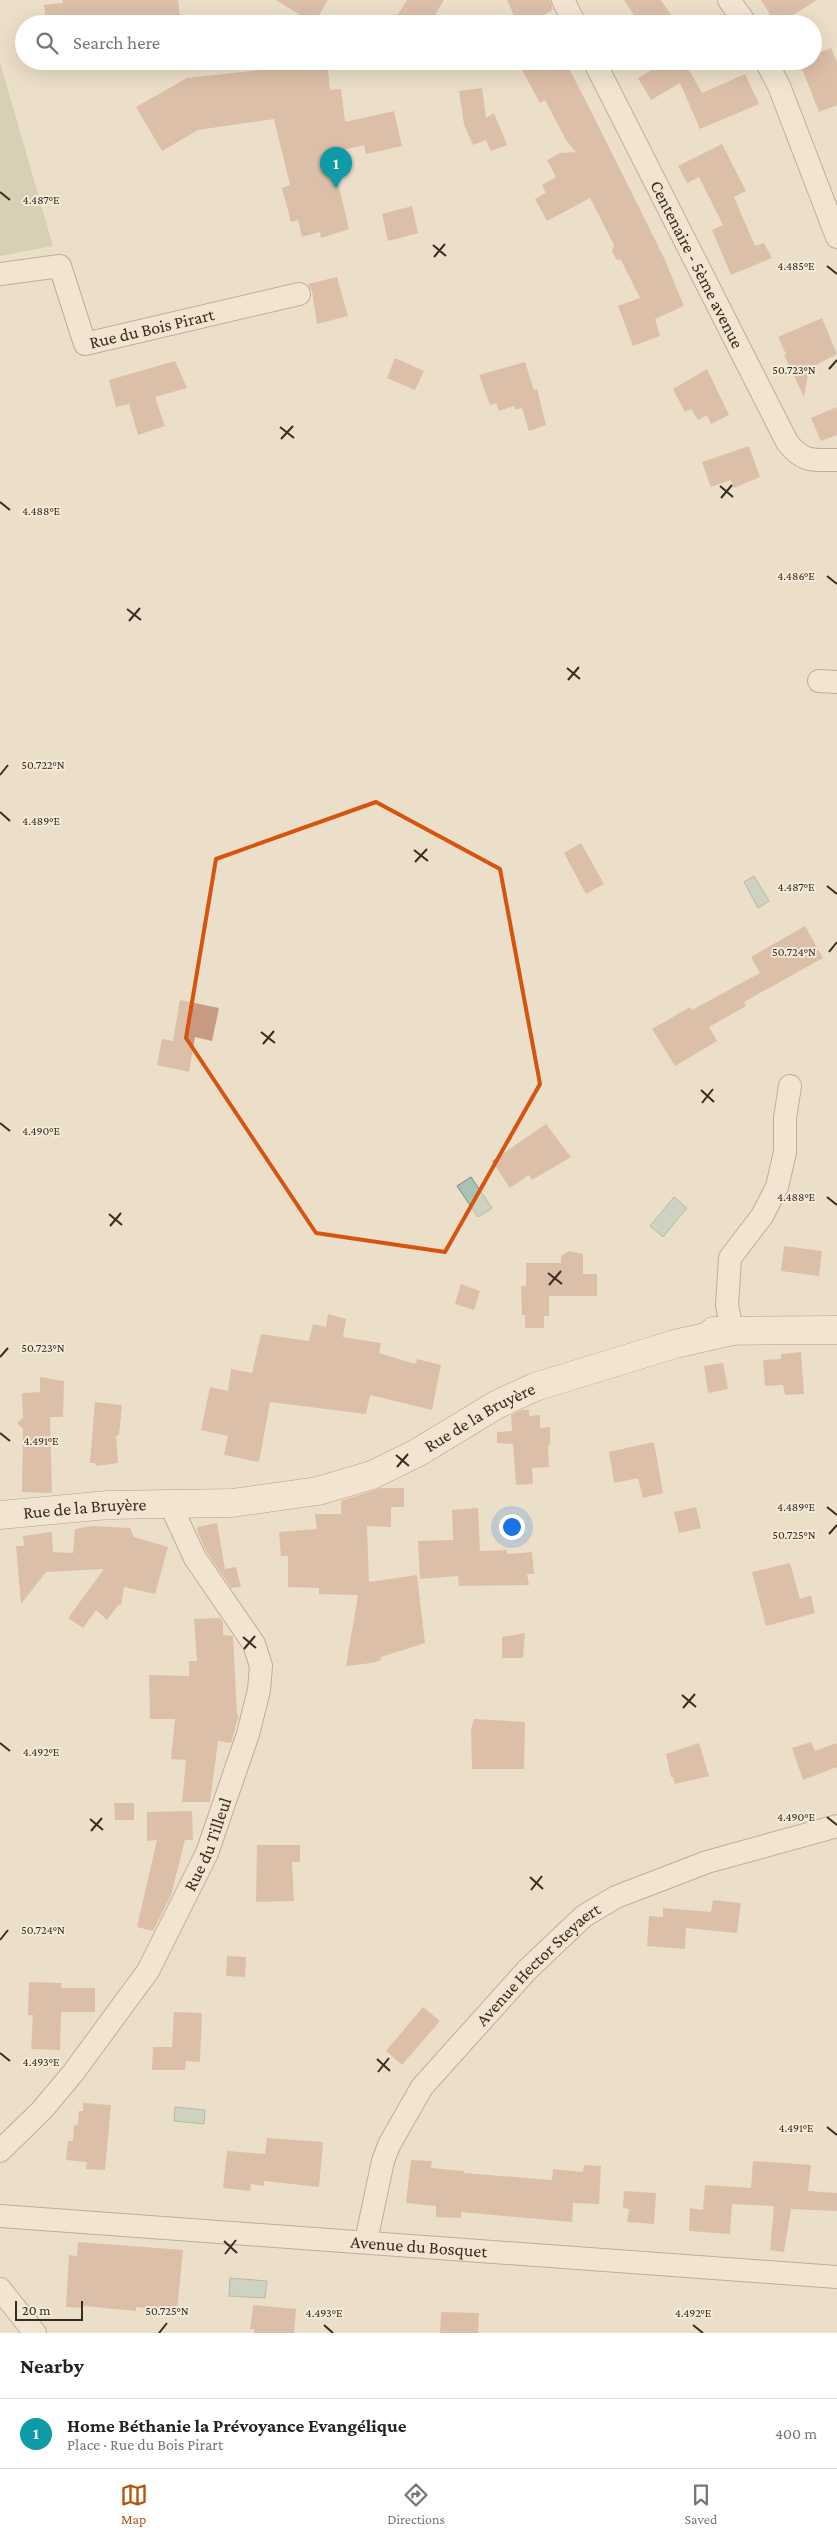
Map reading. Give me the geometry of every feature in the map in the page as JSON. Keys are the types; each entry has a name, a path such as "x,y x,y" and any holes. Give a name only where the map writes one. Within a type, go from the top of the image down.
{"main road":[{"name":"Rue de la Bruyère","path":"0,1515 108,1505 170,1504 279,1482 360,1460 405,1441 474,1396 502,1382 558,1361 705,1331 837,1330"}],"street":[{"path":"563,0 570,15"},
{"path":"729,0 740,15"},
{"name":"Centenaire - 5ème avenue","path":"599,70 787,442 795,452 808,460 837,460"},
{"path":"771,70 780,86 837,237"},
{"name":"Rue du Bois Pirart","path":"0,274 60,266 85,344 299,294"},
{"path":"732,1330 727,1304 730,1258 762,1216 777,1188 785,1152 785,1118 790,1086"},
{"name":"Rue du Tilleul","path":"0,2151 42,2110 73,2073 148,1971 207,1854 248,1734 260,1690 261,1666 254,1644 195,1558 179,1528 170,1504"},
{"name":"Avenue Hector Steyaert","path":"366,2241 383,2161 389,2145 422,2087 526,1970 584,1916 616,1897 707,1862 837,1826"},
{"name":"Avenue du Bosquet","path":"0,2216 366,2241 837,2277"},
{"path":"0,2289 35,2333"}],"highlighted area":[{"path":"376,802 500,869 540,1084 445,1252 316,1233 186,1038 216,859"}],"green space":[{"path":"0,62 53,246 0,256"}],"shaded area":[{"path":"754,876 769,901 758,908 744,882"},
{"path":"471,1177 492,1208 478,1217 457,1186"},
{"path":"674,1197 687,1208 663,1237 650,1226"},
{"path":"175,2107 205,2110 204,2124 174,2121"},
{"path":"230,2278 267,2281 265,2298 229,2296"}],"building":[{"path":"62,0 178,0 180,15 46,15 44,5 63,3"},
{"path":"276,0 328,0 319,15 300,15"},
{"path":"407,0 444,0 435,15 398,15"},
{"path":"507,0 550,0 553,10 543,15 514,15"},
{"path":"624,0 661,0 671,15 634,15"},
{"path":"761,0 817,0 793,15 770,15"},
{"path":"831,48 837,62 837,105 819,112 803,70 822,70 822,52"},
{"path":"261,70 328,70 330,90 341,89 345,122 394,111 402,146 366,154 364,145 331,153 349,229 321,238 320,232 302,237 298,220 291,222 282,188 290,185 274,119 198,130 162,151 136,107 187,78"},
{"path":"522,70 570,70 665,260 684,306 655,319 660,336 633,346 618,306 640,298 621,260 616,259 612,251 614,245 590,198 547,221 535,199 546,193 542,185 556,177 547,160 560,153 576,152 566,140 545,100 540,103"},
{"path":"652,70 689,70 702,93 745,74 759,104 700,129 680,83 651,100 638,78"},
{"path":"482,88 486,118 494,113 507,145 491,151 486,140 473,145 464,124 459,91"},
{"path":"722,144 746,191 734,197 755,246 764,243 772,258 731,275 712,230 723,225 699,177 687,183 678,166"},
{"path":"412,206 418,233 388,241 382,214"},
{"path":"337,277 348,316 317,324 312,291 308,284"},
{"path":"822,318 837,354 809,369 804,397 784,355 786,354 778,337"},
{"path":"395,358 424,371 415,390 387,378"},
{"path":"175,361 187,388 155,397 165,426 138,435 129,404 116,407 109,380"},
{"path":"525,362 534,390 537,389 546,425 529,431 522,408 516,410 514,406 499,411 496,403 490,405 479,375"},
{"path":"707,369 729,415 711,424 707,415 698,420 691,409 685,412 673,389"},
{"path":"837,407 837,435 821,441 811,418"},
{"path":"749,446 760,477 734,488 731,480 711,487 702,462"},
{"path":"581,843 604,884 586,894 564,853"},
{"path":"805,926 823,958 744,1002 746,1006 709,1027 717,1041 675,1066 652,1029 690,1007 692,1010 760,973 751,957"},
{"path":"180,1000 219,1008 212,1041 195,1037 189,1072 157,1065 162,1039 173,1041"},
{"path":"546,1124 571,1157 532,1180 529,1175 510,1188 492,1161"},
{"path":"784,1246 822,1251 819,1276 781,1271"},
{"path":"569,1251 583,1254 583,1274 597,1274 597,1296 549,1296 549,1316 544,1316 544,1328 525,1328 525,1315 522,1315 521,1286 526,1286 526,1263 561,1263 561,1256"},
{"path":"461,1284 480,1291 474,1310 455,1304"},
{"path":"328,1314 346,1319 343,1337 381,1343 379,1353 415,1364 417,1359 441,1365 432,1410 370,1395 366,1414 270,1402 259,1462 224,1455 228,1436 201,1430 210,1387 228,1391 231,1369 252,1373 261,1334 309,1341 313,1324 326,1327"},
{"path":"801,1352 804,1394 785,1395 783,1385 765,1386 763,1360 781,1359 781,1354"},
{"path":"723,1363 728,1389 708,1393 704,1366"},
{"path":"40,1377 64,1381 63,1417 50,1417 52,1493 22,1492 23,1429 17,1423 23,1418 22,1393 40,1392"},
{"path":"95,1402 122,1405 119,1435 116,1436 118,1463 96,1466 95,1463 90,1463"},
{"path":"522,1410 529,1410 529,1416 540,1415 540,1428 550,1427 550,1445 548,1445 549,1467 532,1468 533,1484 516,1485 513,1444 497,1443 497,1432 512,1431 511,1415"},
{"path":"654,1442 663,1493 643,1498 638,1478 614,1483 609,1452"},
{"path":"381,1488 404,1488 404,1507 391,1507 391,1527 367,1526 369,1582 417,1575 425,1643 381,1657 381,1660 372,1663 346,1666 358,1595 319,1594 319,1588 288,1587 288,1556 281,1556 279,1532 317,1529 315,1514 341,1514 341,1501"},
{"path":"696,1507 701,1528 679,1533 674,1512"},
{"path":"478,1508 480,1551 507,1550 507,1554 532,1552 534,1574 527,1574 529,1585 459,1586 458,1576 420,1579 418,1541 453,1540 452,1510"},
{"path":"217,1523 225,1569 236,1567 241,1587 231,1588 206,1551 198,1533 197,1527"},
{"path":"92,1526 130,1528 134,1537 168,1547 155,1594 124,1587 121,1605 118,1605 107,1620 96,1610 83,1628 68,1618 104,1569 46,1572 21,1604 16,1546 24,1546 23,1536 52,1532 53,1552 73,1553 75,1529"},
{"path":"790,1563 800,1599 811,1595 815,1613 766,1626 752,1572"},
{"path":"220,1618 223,1622 223,1635 233,1636 237,1715 239,1715 231,1743 218,1741 210,1802 182,1802 186,1760 171,1759 175,1719 150,1719 149,1675 189,1676 189,1661 197,1661 194,1619"},
{"path":"525,1633 523,1658 502,1658 502,1637"},
{"path":"474,1719 525,1722 524,1769 472,1769 471,1730"},
{"path":"811,1742 815,1751 837,1743 837,1767 803,1780 792,1748"},
{"path":"699,1743 709,1776 675,1784 673,1777 671,1777 666,1754"},
{"path":"114,1803 134,1803 134,1820 115,1820"},
{"path":"192,1811 193,1840 185,1840 171,1895 153,1931 137,1927 157,1840 147,1841 147,1812"},
{"path":"257,1845 300,1845 300,1862 292,1862 294,1901 256,1902"},
{"path":"713,1900 741,1903 737,1933 686,1928 685,1949 647,1946 649,1916 663,1917 663,1908 711,1912"},
{"path":"227,1956 246,1957 245,1977 226,1976"},
{"path":"29,1982 62,1983 61,1988 95,1988 95,2012 61,2012 60,2050 31,2049 33,2015 28,2015"},
{"path":"423,2007 440,2021 402,2065 386,2051"},
{"path":"174,2012 202,2013 200,2062 186,2061 185,2070 152,2070 153,2047 172,2047"},
{"path":"83,2103 111,2105 105,2170 86,2169 87,2162 66,2160 68,2141 73,2141 74,2126 78,2124 79,2111 83,2111"},
{"path":"267,2138 323,2142 319,2187 264,2181 264,2186 251,2184 250,2191 223,2188 227,2151 265,2154"},
{"path":"411,2160 432,2161 431,2168 464,2171 464,2173 552,2180 553,2169 583,2172 584,2165 601,2166 599,2204 573,2203 572,2222 461,2212 461,2218 436,2217 436,2206 406,2203"},
{"path":"753,2161 811,2165 808,2191 837,2193 837,2211 791,2209 784,2252 770,2250 774,2206 732,2204 730,2234 689,2231 690,2208 703,2210 705,2185 751,2188"},
{"path":"624,2191 656,2193 654,2224 627,2222 629,2209 623,2208"},
{"path":"78,2242 183,2250 177,2311 136,2307 136,2311 83,2306 83,2308 66,2307 69,2255 77,2256"},
{"path":"253,2305 296,2309 294,2333 254,2333 254,2329 250,2329"},
{"path":"441,2312 479,2313 478,2333 440,2333"}],"place":[{"name":"Home Béthanie la Prévoyance Evangélique","path":"336,188"}]}
